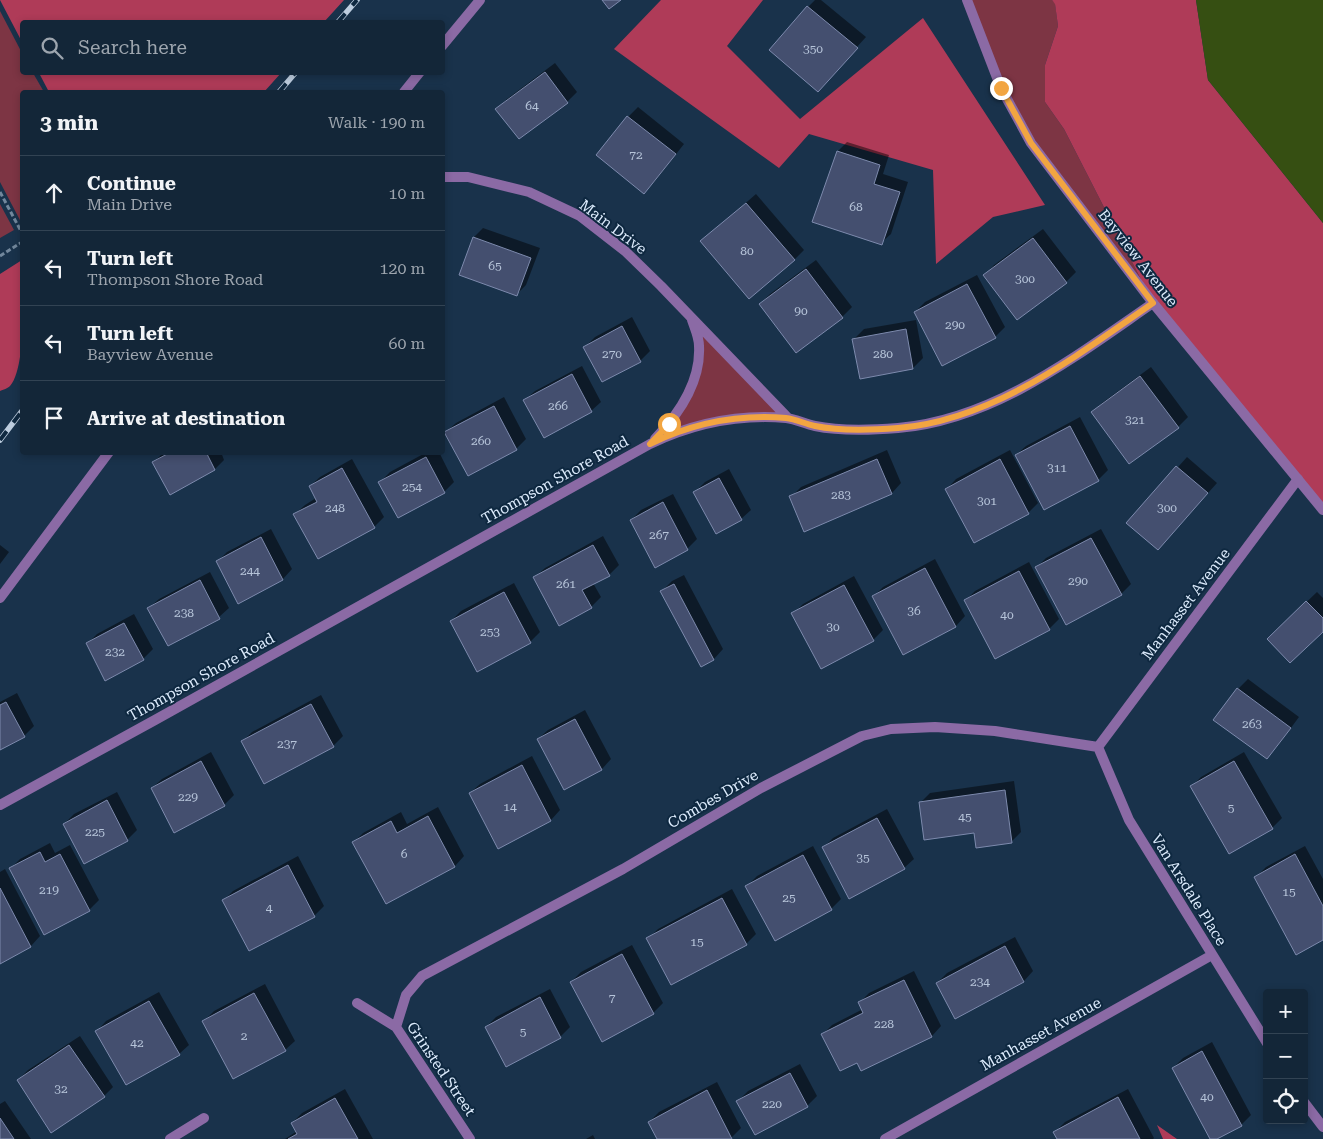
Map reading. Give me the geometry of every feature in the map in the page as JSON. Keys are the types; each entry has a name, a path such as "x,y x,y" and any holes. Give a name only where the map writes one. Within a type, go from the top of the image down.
{"street":[{"path":"445,42 480,0"},
{"name":"Bayview Avenue","path":"967,0 1001,88 1031,143 1153,303 1323,510"},
{"path":"406,90 418,75"},
{"name":"Main Drive","path":"445,177 468,178 529,192 580,216 624,251 691,317 788,418"},
{"name":"Thompson Shore Road","path":"0,805 650,444 690,427 740,417 788,418 815,426 867,430 900,428 952,418 997,400 1037,379 1097,342 1153,303"},
{"name":"Main Drive","path":"650,444 681,408 693,381 699,359 699,347 698,337 691,317"},
{"path":"0,598 107,455"},
{"name":"Manhasset Avenue","path":"1098,746 1298,479"},
{"name":"Combes Drive","path":"396,1027 406,994 422,976 623,869 761,788 862,736 891,729 935,727 995,731 1098,746"},
{"name":"Van Arsdale Place","path":"1098,746 1129,820 1263,1036"},
{"name":"Manhasset Avenue","path":"885,1139 1212,955"},
{"name":"Grinsted Street","path":"357,1003 396,1027 470,1139"},
{"path":"1308,1107 1323,1127"},
{"path":"170,1139 204,1118"}],"path":[{"path":"0,192 20,229"},
{"path":"0,256 20,243"}],"shaded area":[{"path":"0,0 344,0 326,20 20,20 20,38"},
{"path":"661,0 763,0 727,46 800,119 923,18 1045,205 993,217 936,264 933,170 809,134 779,168 614,49"},
{"path":"967,0 1052,0 1055,3 1058,26 1045,65 1045,102 1064,129 1153,303 1031,143 1001,88"},
{"path":"1052,0 1196,0 1208,80 1323,223 1323,510 1153,303 1064,129 1045,102 1045,65 1058,26 1055,4"},
{"path":"1196,0 1323,0 1323,223 1208,80"},
{"path":"0,11 20,49 20,75 34,75 43,90 20,90 20,220 0,182"},
{"path":"40,75 279,75 266,90 48,90"},
{"path":"0,204 14,230 0,238"},
{"path":"20,261 20,356 15,376 10,386 0,391 0,274"},
{"path":"691,317 788,418 764,417 670,435 669,424 699,359"},
{"path":"1157,1125 1177,1139 1163,1139"}],"building":[{"path":"602,0 621,0 609,9"},
{"path":"807,6 858,48 818,92 769,50"},
{"path":"545,72 568,103 519,139 495,109"},
{"path":"627,116 676,154 644,194 596,155"},
{"path":"837,151 880,165 874,184 900,192 882,245 812,222"},
{"path":"746,203 795,260 749,299 700,241"},
{"path":"473,237 531,258 517,296 459,275"},
{"path":"1033,238 1067,283 1017,320 983,275"},
{"path":"806,269 843,318 796,353 759,304"},
{"path":"967,284 996,338 942,366 914,312"},
{"path":"622,326 641,362 602,382 583,347"},
{"path":"906,329 913,369 860,379 852,339"},
{"path":"572,374 592,412 544,438 523,400"},
{"path":"1140,376 1179,428 1129,464 1091,412"},
{"path":"494,406 517,450 468,476 445,431"},
{"path":"1070,426 1099,481 1044,510 1015,455"},
{"path":"165,455 208,455 215,470 170,495 152,462"},
{"path":"426,457 445,493 398,518 378,482"},
{"path":"877,459 892,494 804,532 789,496"},
{"path":"1000,459 1029,514 974,543 945,489"},
{"path":"1176,466 1208,493 1158,550 1126,523"},
{"path":"342,468 375,528 318,559 293,514 317,502 309,486"},
{"path":"719,478 742,520 716,534 693,492"},
{"path":"663,502 688,550 655,568 630,520"},
{"path":"261,537 283,580 238,604 216,561"},
{"path":"1091,538 1122,595 1066,625 1035,567"},
{"path":"593,545 610,576 582,590 592,608 559,626 533,577"},
{"path":"925,568 956,627 903,655 872,596"},
{"path":"1019,571 1050,630 995,659 964,600"},
{"path":"200,580 220,619 168,646 147,608"},
{"path":"674,584 714,660 701,667 660,591"},
{"path":"844,585 874,641 821,669 791,613"},
{"path":"504,592 531,643 477,672 450,621"},
{"path":"1306,601 1323,618 1323,632 1290,663 1267,639"},
{"path":"124,623 144,660 105,681 86,643"},
{"path":"1237,688 1291,728 1267,759 1213,720"},
{"path":"6,702 25,737 0,750 0,705"},
{"path":"311,704 334,747 264,784 241,741"},
{"path":"575,719 602,770 564,790 537,739"},
{"path":"201,761 225,806 174,833 151,788"},
{"path":"1234,761 1273,829 1229,854 1190,786"},
{"path":"522,765 551,821 498,849 469,793"},
{"path":"1005,790 1012,843 976,848 974,833 924,840 919,802"},
{"path":"107,800 128,841 84,864 63,824"},
{"path":"428,816 455,867 386,904 352,842 391,821 397,833"},
{"path":"877,818 905,869 849,899 822,847"},
{"path":"40,852 45,862 60,854 90,911 44,935 9,868"},
{"path":"1295,854 1323,906 1323,940 1296,955 1254,877"},
{"path":"803,855 832,910 775,941 745,886"},
{"path":"288,865 315,917 249,951 222,900"},
{"path":"0,888 31,947 0,964"},
{"path":"722,898 747,945 671,985 646,938"},
{"path":"1005,946 1024,982 955,1019 936,983"},
{"path":"622,954 654,1014 602,1042 570,982"},
{"path":"904,980 932,1037 861,1071 857,1063 840,1071 821,1034 863,1013 858,1002"},
{"path":"254,993 286,1051 233,1079 202,1021"},
{"path":"540,997 561,1038 506,1067 485,1027"},
{"path":"149,1001 180,1055 126,1085 95,1031"},
{"path":"69,1045 105,1097 51,1133 17,1080"},
{"path":"1202,1051 1242,1126 1217,1139 1210,1139 1172,1068"},
{"path":"790,1073 808,1107 755,1135 736,1101"},
{"path":"707,1090 732,1139 657,1139 648,1122"},
{"path":"1118,1097 1140,1139 1057,1139 1053,1132"},
{"path":"335,1098 358,1139 288,1139 297,1134 291,1123"},
{"path":"0,1118 14,1139 0,1139"}],"railway":[{"path":"340,20 357,0"},
{"path":"281,90 293,75"},
{"path":"0,440 20,414"}],"route":[{"path":"669,424 650,444 690,427 740,417 788,418 815,426 867,430 900,428 952,418 997,400 1037,379 1097,342 1153,303 1031,143 1001,88"}]}
